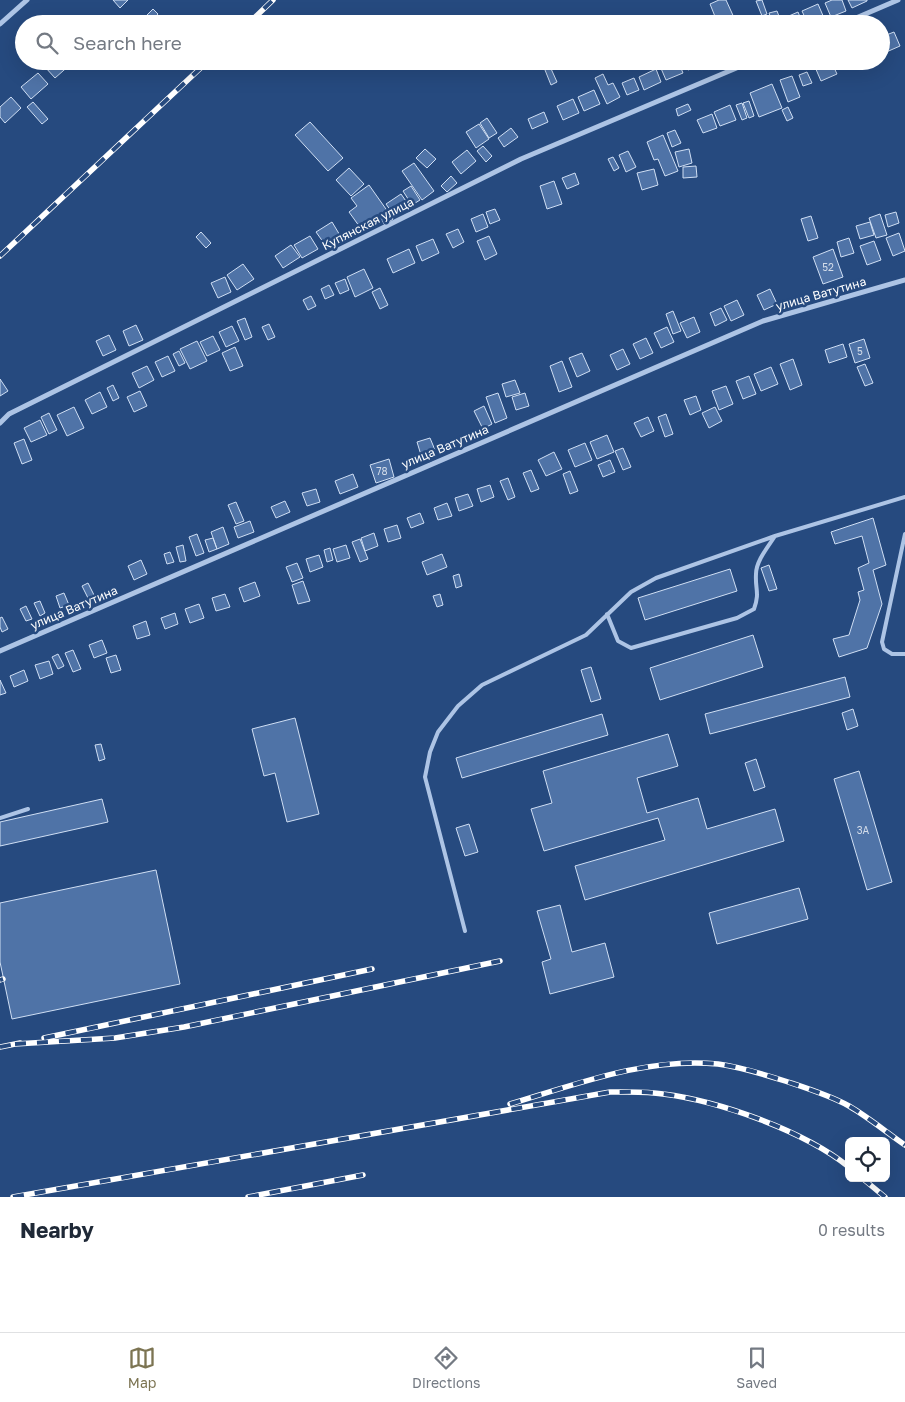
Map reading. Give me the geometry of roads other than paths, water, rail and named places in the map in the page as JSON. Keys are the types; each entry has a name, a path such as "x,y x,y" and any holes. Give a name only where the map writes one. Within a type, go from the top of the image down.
{"street":[{"path":"0,24 27,0"},
{"path":"863,15 898,0"},
{"name":"Купянская улица","path":"0,423 9,414 522,159 732,70"},
{"name":"улица Ватутина","path":"0,651 763,321 905,280"}],"lane":[{"path":"465,931 425,777 430,752 438,732 458,706 482,686 586,635 631,592 656,578 775,536 905,497"},
{"path":"905,534 882,642 884,649 892,654 905,654"},
{"path":"607,614 618,641 631,648 737,618 754,609 758,596 756,573 761,558 775,536"},
{"path":"0,818 28,809"}],"railway":[{"path":"257,15 273,0"},
{"path":"0,256 198,70"},
{"path":"15,1044 115,1038 184,1027 500,961"},
{"path":"44,1038 372,969"},
{"path":"0,1047 20,1043"},
{"path":"510,1104 639,1068 665,1064 718,1064 760,1073 834,1098 856,1110 905,1145"},
{"path":"13,1197 610,1092 663,1094 710,1103 785,1130 809,1141 845,1164"},
{"path":"248,1197 363,1175"},
{"path":"867,1182 885,1197"}]}
